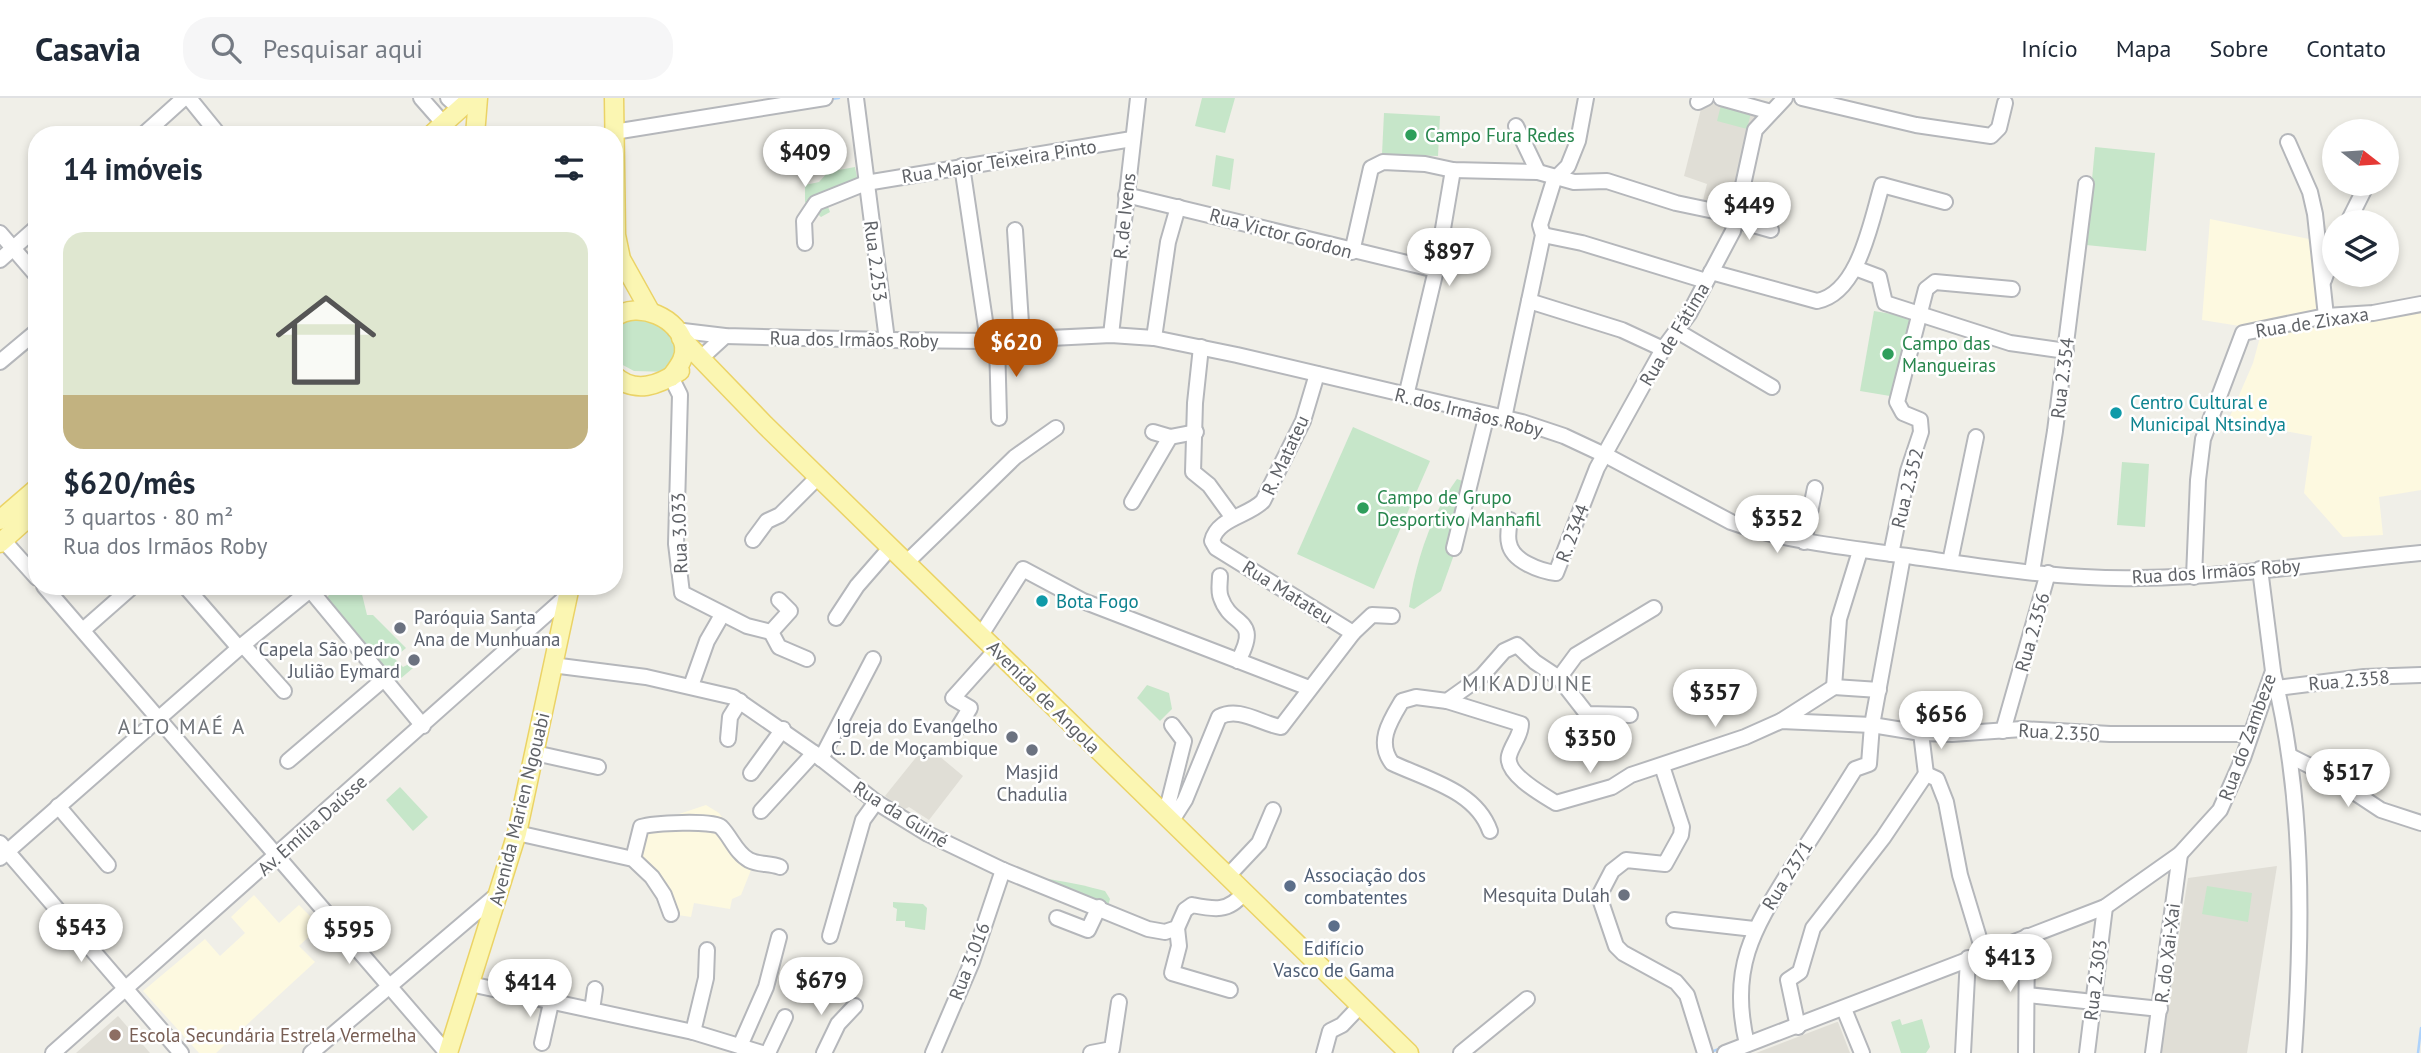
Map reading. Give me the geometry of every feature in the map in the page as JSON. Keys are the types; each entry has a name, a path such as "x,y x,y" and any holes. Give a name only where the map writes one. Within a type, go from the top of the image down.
{"main road":[{"path":"476,126 478,98"},
{"path":"614,98 614,126"},
{"path":"440,126 460,102"},
{"path":"623,263 650,311"},
{"path":"623,313 631,310 650,311"},
{"name":"Avenida de Angola","path":"650,311 678,334 818,477 1409,1053"},
{"path":"671,376 684,353 678,334"},
{"path":"623,382 638,387 656,385 701,358"},
{"path":"0,520 28,496"},
{"path":"2,541 28,518"},
{"name":"Avenida Marien Ngouabi","path":"447,1053 517,833 568,595"}],"street":[{"path":"154,126 187,98 211,126"},
{"path":"421,98 435,126"},
{"path":"623,131 825,98"},
{"name":"Rua 2.253","path":"856,98 887,340"},
{"name":"R. de Ivens","path":"1114,335 1126,195 1138,98"},
{"path":"1504,418 1543,235 1540,225 1557,177 1569,166 1586,98"},
{"path":"1721,98 1771,113"},
{"name":"Rua de Fátima","path":"1605,456 1663,349 1677,331 1709,277 1737,218 1755,130 1785,98"},
{"path":"1802,98 1916,125 1991,136 1999,128 2005,103"},
{"path":"1516,126 1538,172"},
{"name":"Rua Major Teixeira Pinto","path":"805,243 804,221 816,203 866,183 1132,139"},
{"path":"2288,142 2311,192 2322,274"},
{"path":"1352,252 1371,168 1383,162 1425,164 1453,170 1538,172 1574,182 1607,181 1771,230"},
{"path":"962,166 993,341 999,418"},
{"path":"1406,396 1436,271 1453,170"},
{"name":"Rua 2.354","path":"2032,572 2066,351 2086,184"},
{"path":"1543,235 1709,277 1816,300 1835,295 1855,268 1882,185 1945,202"},
{"name":"Rua Victor Gordon","path":"1126,195 1436,271"},
{"path":"1154,338 1168,242 1178,206"},
{"path":"1015,230 1022,339"},
{"path":"0,233 28,265"},
{"path":"0,260 28,234"},
{"path":"1855,268 1879,277 1885,303 2010,343 2066,351"},
{"path":"1920,312 1926,289 1935,282 2012,289"},
{"path":"2323,287 2326,316"},
{"path":"1529,300 1622,330 1663,349"},
{"name":"Rua de Zixaxa","path":"2194,577 2198,480 2203,439 2235,348 2243,333 2326,316 2373,313 2421,303"},
{"name":"Rua 2.352","path":"1897,555 1907,479 1922,429 1920,420 1903,413 1898,402 1920,312"},
{"path":"1677,331 1772,387"},
{"name":"Rua dos Irmãos Roby","path":"678,334 993,341 1114,335"},
{"path":"701,358 725,335"},
{"name":"R. dos Irmãos Roby","path":"1114,335 1154,338 1201,347 1504,418 1563,436 1731,522 1804,542 1845,548"},
{"path":"0,362 28,339"},
{"path":"1201,347 1195,403 1193,472 1209,485 1233,518"},
{"name":"R. Matateu","path":"1233,518 1253,512 1263,501 1303,421 1317,374"},
{"name":"Rua 3.033","path":"671,376 680,395 676,544 682,593 722,615 771,632"},
{"path":"1454,548 1487,414"},
{"path":"907,562 1015,457 1056,428"},
{"path":"1153,432 1170,437 1196,432"},
{"path":"1132,502 1170,437"},
{"path":"1950,562 1976,438"},
{"name":"R. 2344","path":"1510,520 1509,544 1513,553 1521,560 1556,573 1597,468 1605,456"},
{"path":"753,540 767,522 780,515 818,477"},
{"path":"1804,542 1815,488"},
{"name":"Rua Matateu","path":"1166,817 1185,800 1219,717 1226,713 1242,714 1281,727 1353,633 1216,548 1213,536 1233,518"},
{"path":"2,541 28,568"},
{"path":"836,618 857,586 891,547"},
{"name":"Rua dos Irmãos Roby","path":"1845,548 2091,578 2194,577 2421,553"},
{"path":"1834,687 1839,619 1860,551"},
{"path":"1872,725 1897,555"},
{"path":"981,635 1023,569 1083,601 1309,688"},
{"name":"Rua do Zambeze","path":"1725,1053 1844,1009 1983,951 2105,907 2180,854 2220,810 2273,671 2260,569"},
{"name":"Rua 2.356","path":"2003,731 2048,573"},
{"path":"1220,576 1221,600 1247,632 1248,641 1238,661"},
{"path":"52,595 447,1053"},
{"path":"83,630 123,595"},
{"path":"193,595 284,691"},
{"path":"181,1053 2,851 161,719 303,595"},
{"path":"317,595 423,726"},
{"name":"Av. Emília Daússe","path":"53,1053 279,856 565,595"},
{"path":"779,600 790,611 771,632 779,647 807,659"},
{"path":"1559,678 1576,655 1654,608"},
{"path":"691,686 707,641 722,615"},
{"path":"1353,633 1372,615 1392,616"},
{"path":"1490,831 1471,800 1392,762 1386,754 1384,742 1390,720 1402,701 1416,697 1447,701 1482,676 1512,645 1520,645 1535,662 1559,678 1587,713 1630,715"},
{"path":"958,728 970,708 953,698 996,650"},
{"path":"761,811 818,756 873,659"},
{"name":"Rua da Guiné","path":"552,665 691,686 740,701 782,729 876,802 928,834 1003,870 1148,929 1164,932 1177,928"},
{"path":"2273,671 2292,757 2299,841 2294,1053"},
{"name":"Rua 2.358","path":"2277,688 2364,677 2421,675"},
{"path":"288,761 384,679"},
{"path":"1781,721 1834,687 1879,690"},
{"path":"728,739 730,717 740,701"},
{"name":"Rua 2.350","path":"1447,701 1521,724 1509,757 1516,774 1558,803 1781,721 1872,725 1921,733 2003,731 2251,734"},
{"path":"1166,817 1184,741 1172,725"},
{"name":"Rua 2371","path":"1747,1044 1743,1028 1743,976 1754,929 1855,769 1869,764 1872,725"},
{"path":"751,773 782,729"},
{"path":"1798,1027 1788,979 1800,972 1813,928 1883,838 1926,774 1921,733"},
{"path":"535,753 598,767"},
{"path":"2292,757 2381,810 2421,823"},
{"path":"1662,766 1682,827 1681,835 1665,864 1626,860 1612,871 1599,896 1616,946 1623,953 1676,982 1687,995 1705,1053"},
{"path":"1926,774 1937,779 1946,802 1960,874 1983,951"},
{"path":"830,936 863,820 876,802"},
{"path":"58,806 108,865"},
{"path":"1227,877 1259,843 1273,810"},
{"path":"633,859 641,827 710,821 720,826 746,859 780,867"},
{"path":"517,833 633,859 652,877 664,895 671,914"},
{"name":"R. do Xai-Xai","path":"2153,1053 2180,854"},
{"name":"Rua 3.016","path":"933,1053 972,962 1003,870"},
{"path":"311,1053 500,892"},
{"path":"1230,990 1172,973 1179,946 1177,928 1185,910 1192,905 1217,910 1238,900 1243,893"},
{"path":"1057,918 1088,930 1099,907"},
{"name":"Rua 2.303","path":"2087,1053 2105,907"},
{"path":"1674,920 1754,929"},
{"path":"2026,1053 2027,936"},
{"path":"740,1046 784,941"},
{"path":"693,1032 706,978 707,950"},
{"path":"1963,1053 1968,958"},
{"path":"470,985 693,1032 762,1053"},
{"path":"592,1010 596,989"},
{"path":"2028,995 2160,1009"},
{"path":"1461,1053 1527,999"},
{"path":"1091,1053 1112,1049 1119,1002"},
{"path":"542,1043 551,1003"},
{"path":"824,1053 838,1024 855,1006"},
{"path":"1324,1053 1330,1031 1342,1025 1360,1006"},
{"path":"1844,1009 1862,1053"},
{"path":"768,1053 785,1017"}],"shaded area":[{"path":"1708,102 1756,114 1734,213 1702,204 1707,184 1684,176 1702,105"},
{"path":"2210,219 2309,239 2320,308 2246,327 2202,320"},
{"path":"2421,300 2421,490 2379,497 2383,535 2343,537 2304,493 2312,436 2228,421 2253,363 2263,326 2342,307"},
{"path":"926,745 963,776 929,820 909,807 903,810 885,796"},
{"path":"706,805 719,813 755,860 741,895 732,899 730,909 694,903 691,917 678,915 635,857 643,826"},
{"path":"2277,866 2247,1053 2161,1053 2188,878"},
{"path":"254,895 279,923 299,905 320,926 299,946 315,962 216,1053 199,1053 143,991 205,939 220,956 245,933 231,917"},
{"name":"Escola Secundária Estrela Vermelha","path":"118,1016 150,1053 76,1053"},
{"path":"1837,1022 1850,1053 1756,1053"}],"green space":[{"path":"1202,98 1235,98 1225,133 1195,126"},
{"path":"1722,101 1752,109 1747,129 1717,121"},
{"name":"Campo Fura Redes","path":"1384,113 1440,116 1438,156 1382,154"},
{"path":"2095,147 2155,153 2146,251 2086,245"},
{"path":"1216,155 1234,159 1230,190 1212,186"},
{"path":"855,167 858,182 824,196 830,212 821,217 805,202 805,185 819,182 828,172"},
{"name":"Campo das Mangueiras","path":"1874,311 1916,318 1902,398 1860,391"},
{"path":"638,315 666,329 680,346 670,372 634,371 623,365 623,324"},
{"name":"Campo de Grupo Desportivo Manhafil","path":"1353,427 1430,461 1374,589 1297,554"},
{"path":"2122,462 2149,464 2145,527 2117,525"},
{"path":"1457,479 1471,484 1471,507 1441,591 1414,609 1409,607 1420,557 1439,508"},
{"path":"329,595 362,595 367,615 373,615 406,648 394,658 403,667 409,664 413,668 393,685 327,598"},
{"path":"1147,685 1169,693 1172,709 1160,721 1137,698"},
{"path":"400,787 428,817 413,831 386,800"},
{"path":"1049,879 1105,891 1110,899 1106,913 1095,915 1046,893"},
{"path":"2207,886 2252,893 2248,922 2202,914"},
{"path":"893,902 923,904 927,908 925,930 905,927 905,921 896,921 897,909 893,907"},
{"path":"1900,1019 1902,1025 1922,1019 1930,1047 1926,1053 1901,1053 1891,1022"}],"waterway":[{"path":"831,99 839,98"},
{"path":"2290,1008 2292,952"},
{"path":"2418,1053 2421,1028"},
{"path":"1711,1052 1724,1047"}],"place":[{"name":"Campo Fura Redes","path":"1411,135"},
{"name":"Campo das Mangueiras","path":"1888,354"},
{"name":"Centro Cultural e Municipal Ntsindya","path":"2116,413"},
{"name":"Campo de Grupo Desportivo Manhafil","path":"1363,508"},
{"name":"Bota Fogo","path":"1042,601"},
{"name":"Paróquia Santa Ana de Munhuana","path":"400,628"},
{"name":"Capela São pedro Julião Eymard","path":"414,660"},
{"name":"Igreja do Evangelho C. D. de Moçambique","path":"1012,737"},
{"name":"Masjid Chadulia","path":"1032,750"},
{"name":"Associação dos combatentes","path":"1290,886"},
{"name":"Mesquita Dulah","path":"1624,895"},
{"name":"Edifício Vasco de Gama","path":"1334,926"},
{"name":"Escola Secundária Estrela Vermelha","path":"115,1035"}],"district":[{"name":"MIKADJUINE","path":"1528,684"},
{"name":"ALTO MAÉ A","path":"182,727"}]}
